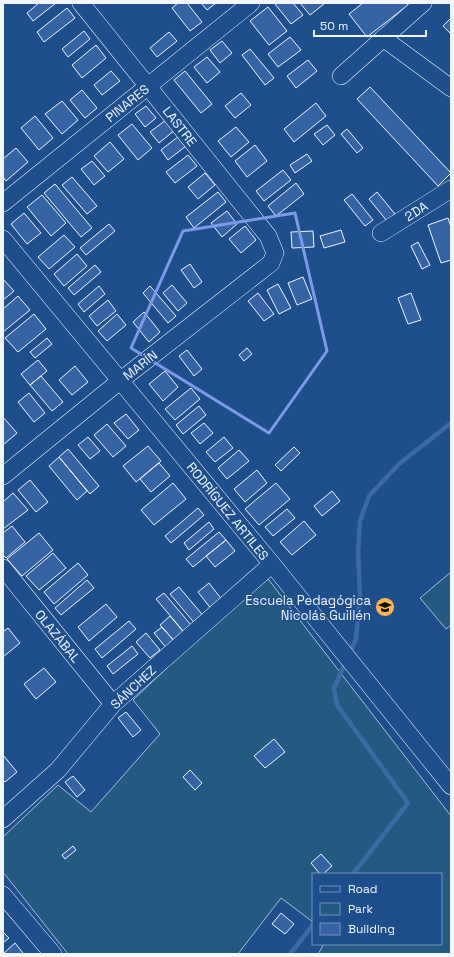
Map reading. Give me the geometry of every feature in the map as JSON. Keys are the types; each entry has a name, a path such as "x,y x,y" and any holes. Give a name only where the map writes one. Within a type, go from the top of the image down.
{"street":[{"name":"LASTRE","path":"82,3 268,236 275,253"},
{"name":"PINARES","path":"3,203 251,3"},
{"path":"341,76 423,3"},
{"path":"383,38 451,88"},
{"name":"2DA","path":"381,233 451,189"},
{"name":"RODRÍGUEZ ARTILES","path":"3,239 272,564 451,786"},
{"name":"MARÍN","path":"3,476 121,380 271,263 275,253"},
{"name":"SÁNCHEZ","path":"3,819 58,770 113,704 272,564"},
{"name":"OLAZÁBAL","path":"3,568 113,704"},
{"path":"3,895 53,954"}],"highlighted area":[{"path":"295,213 327,351 269,433 131,348 183,231"}],"green space":[{"path":"451,572 451,625 446,629 420,598"},
{"path":"265,575 451,816 451,954 318,954 323,945 442,945 442,873 312,873 312,921 281,898 238,954 68,954 3,872 3,837 58,785 91,812 160,734 133,700"}],"building":[{"path":"39,3 56,3 33,21 27,13"},
{"path":"178,3 187,3 202,22 190,31 172,8"},
{"path":"201,3 216,3 207,10"},
{"path":"293,3 303,15 291,24 275,4"},
{"path":"300,3 324,3 324,4 310,15"},
{"path":"363,3 407,3 408,5 367,37 349,14"},
{"path":"268,7 287,31 269,45 250,21"},
{"path":"67,8 75,18 44,42 37,32"},
{"path":"451,18 451,34 443,26"},
{"path":"84,31 90,39 68,57 62,49"},
{"path":"169,32 177,41 157,57 150,48"},
{"path":"290,37 301,50 278,67 268,54"},
{"path":"222,41 232,53 220,63 210,50"},
{"path":"96,45 106,58 82,78 72,65"},
{"path":"250,49 274,78 265,85 242,55"},
{"path":"207,57 220,72 207,83 194,67"},
{"path":"308,60 317,71 296,88 287,76"},
{"path":"111,71 120,81 102,95 94,85"},
{"path":"185,71 212,104 201,113 174,80"},
{"path":"370,87 451,173 438,186 357,99"},
{"path":"82,90 97,108 85,118 70,100"},
{"path":"241,93 251,105 235,118 225,106"},
{"path":"62,101 78,120 62,134 45,114"},
{"path":"316,103 326,116 294,142 284,129"},
{"path":"146,106 156,118 145,127 135,114"},
{"path":"35,116 53,138 39,150 21,128"},
{"path":"166,120 175,130 159,143 150,132"},
{"path":"132,124 152,148 138,160 118,135"},
{"path":"327,125 335,135 323,145 314,134"},
{"path":"236,127 249,142 231,157 218,141"},
{"path":"347,129 363,148 357,153 341,134"},
{"path":"179,136 186,146 168,160 161,150"},
{"path":"110,142 124,159 108,172 94,156"},
{"path":"255,145 267,161 247,177 235,161"},
{"path":"16,148 28,162 6,181 3,177 3,159"},
{"path":"307,154 312,161 295,173 290,165"},
{"path":"188,155 197,166 175,183 166,172"},
{"path":"92,161 105,176 94,185 81,169"},
{"path":"283,170 291,180 264,201 256,191"},
{"path":"205,173 215,185 198,199 188,187"},
{"path":"72,177 97,206 87,214 62,185"},
{"path":"296,183 304,194 276,216 268,206"},
{"path":"55,184 92,228 81,237 44,193"},
{"path":"218,192 226,202 194,228 186,217"},
{"path":"377,192 395,214 387,221 369,199"},
{"path":"352,194 373,220 365,226 344,200"},
{"path":"42,195 66,223 51,236 27,207"},
{"path":"227,211 237,224 222,237 211,223"},
{"path":"24,213 41,233 27,244 11,224"},
{"path":"448,218 451,227 451,260 441,263 428,225"},
{"path":"109,224 115,231 86,255 80,248"},
{"path":"245,226 256,240 241,253 229,239"},
{"path":"341,230 345,242 324,248 320,236"},
{"path":"313,231 314,247 292,248 291,232"},
{"path":"64,235 75,247 49,269 38,257"},
{"path":"418,242 430,265 422,269 411,246"},
{"path":"77,254 87,266 64,286 54,274"},
{"path":"190,264 202,282 194,288 181,270"},
{"path":"95,265 101,272 74,295 68,288"},
{"path":"303,277 312,299 297,305 288,283"},
{"path":"3,279 14,291 3,300"},
{"path":"278,284 291,308 279,314 267,290"},
{"path":"172,285 187,303 178,311 163,293"},
{"path":"99,286 105,294 84,312 78,304"},
{"path":"150,286 176,316 168,323 143,293"},
{"path":"258,293 274,314 264,321 248,301"},
{"path":"411,293 421,320 408,324 398,298"},
{"path":"18,296 30,310 3,332 3,309"},
{"path":"108,300 116,311 97,326 89,316"},
{"path":"144,312 160,332 149,342 133,322"},
{"path":"34,314 46,329 18,352 5,338"},
{"path":"117,314 126,325 107,341 98,331"},
{"path":"47,338 52,344 35,358 30,352"},
{"path":"247,348 252,354 244,361 239,355"},
{"path":"187,350 202,369 194,376 179,356"},
{"path":"38,360 47,371 30,385 21,374"},
{"path":"75,366 88,382 72,395 59,380"},
{"path":"165,371 178,387 163,401 149,384"},
{"path":"41,376 63,402 52,411 30,385"},
{"path":"191,388 200,399 175,420 165,409"},
{"path":"29,393 45,413 34,422 18,402"},
{"path":"199,406 206,415 183,434 176,425"},
{"path":"126,414 139,430 128,439 114,423"},
{"path":"3,417 17,433 3,445"},
{"path":"204,423 213,433 200,444 191,433"},
{"path":"107,424 126,446 113,457 94,435"},
{"path":"88,437 100,451 90,459 78,445"},
{"path":"224,437 233,448 215,462 206,452"},
{"path":"148,446 161,461 136,482 123,466"},
{"path":"294,447 300,453 281,471 275,465"},
{"path":"68,449 99,486 90,494 59,457"},
{"path":"239,450 249,461 227,479 218,468"},
{"path":"59,457 87,491 77,500 49,466"},
{"path":"159,463 170,476 151,492 140,479"},
{"path":"257,470 267,483 245,502 234,489"},
{"path":"30,480 48,502 36,512 18,490"},
{"path":"173,483 186,499 154,525 141,510"},
{"path":"276,483 290,499 259,525 245,509"},
{"path":"332,491 340,501 322,516 314,506"},
{"path":"13,493 28,510 3,529 3,502"},
{"path":"198,508 204,515 171,543 165,536"},
{"path":"287,509 295,518 273,536 265,527"},
{"path":"304,521 316,535 292,555 280,542"},
{"path":"209,522 214,529 189,550 184,543"},
{"path":"12,526 25,542 6,558 3,555 3,533"},
{"path":"219,532 226,540 193,567 186,559"},
{"path":"39,533 53,550 22,576 7,559"},
{"path":"226,540 235,551 215,567 206,556"},
{"path":"53,553 66,568 39,590 26,576"},
{"path":"78,563 88,575 54,604 44,592"},
{"path":"87,580 94,588 61,615 55,608"},
{"path":"209,583 223,601 212,610 198,592"},
{"path":"179,587 206,619 197,626 170,594"},
{"path":"164,593 191,625 184,632 156,599"},
{"path":"106,604 117,617 89,641 78,627"},
{"path":"170,616 186,635 176,643 160,625"},
{"path":"129,621 136,629 102,658 95,649"},
{"path":"162,627 176,643 168,650 154,633"},
{"path":"8,628 20,643 3,657 3,632"},
{"path":"146,633 160,650 150,658 136,642"},
{"path":"132,646 138,654 113,674 107,666"},
{"path":"44,668 56,682 36,699 24,684"},
{"path":"126,712 141,730 133,737 118,718"},
{"path":"274,739 285,752 265,768 254,756"},
{"path":"3,755 17,772 5,782 3,780"},
{"path":"190,770 202,783 195,790 183,777"},
{"path":"73,776 85,790 77,797 65,782"},
{"path":"73,846 76,850 65,859 62,855"},
{"path":"321,854 332,866 324,873 319,873 311,863"},
{"path":"281,913 294,924 285,934 272,924"},
{"path":"3,932 9,938 3,943"},
{"path":"15,943 23,953 22,954 3,954"}],"waterway":[{"path":"349,655 356,639 360,596 358,551 360,521 369,496 399,464 451,423"},
{"path":"346,661 334,688 337,705 408,803 354,873"},
{"path":"290,954 312,926"}],"place":[{"name":"Escuela Pedagógica Nicolás Guillén","path":"385,607"}]}
